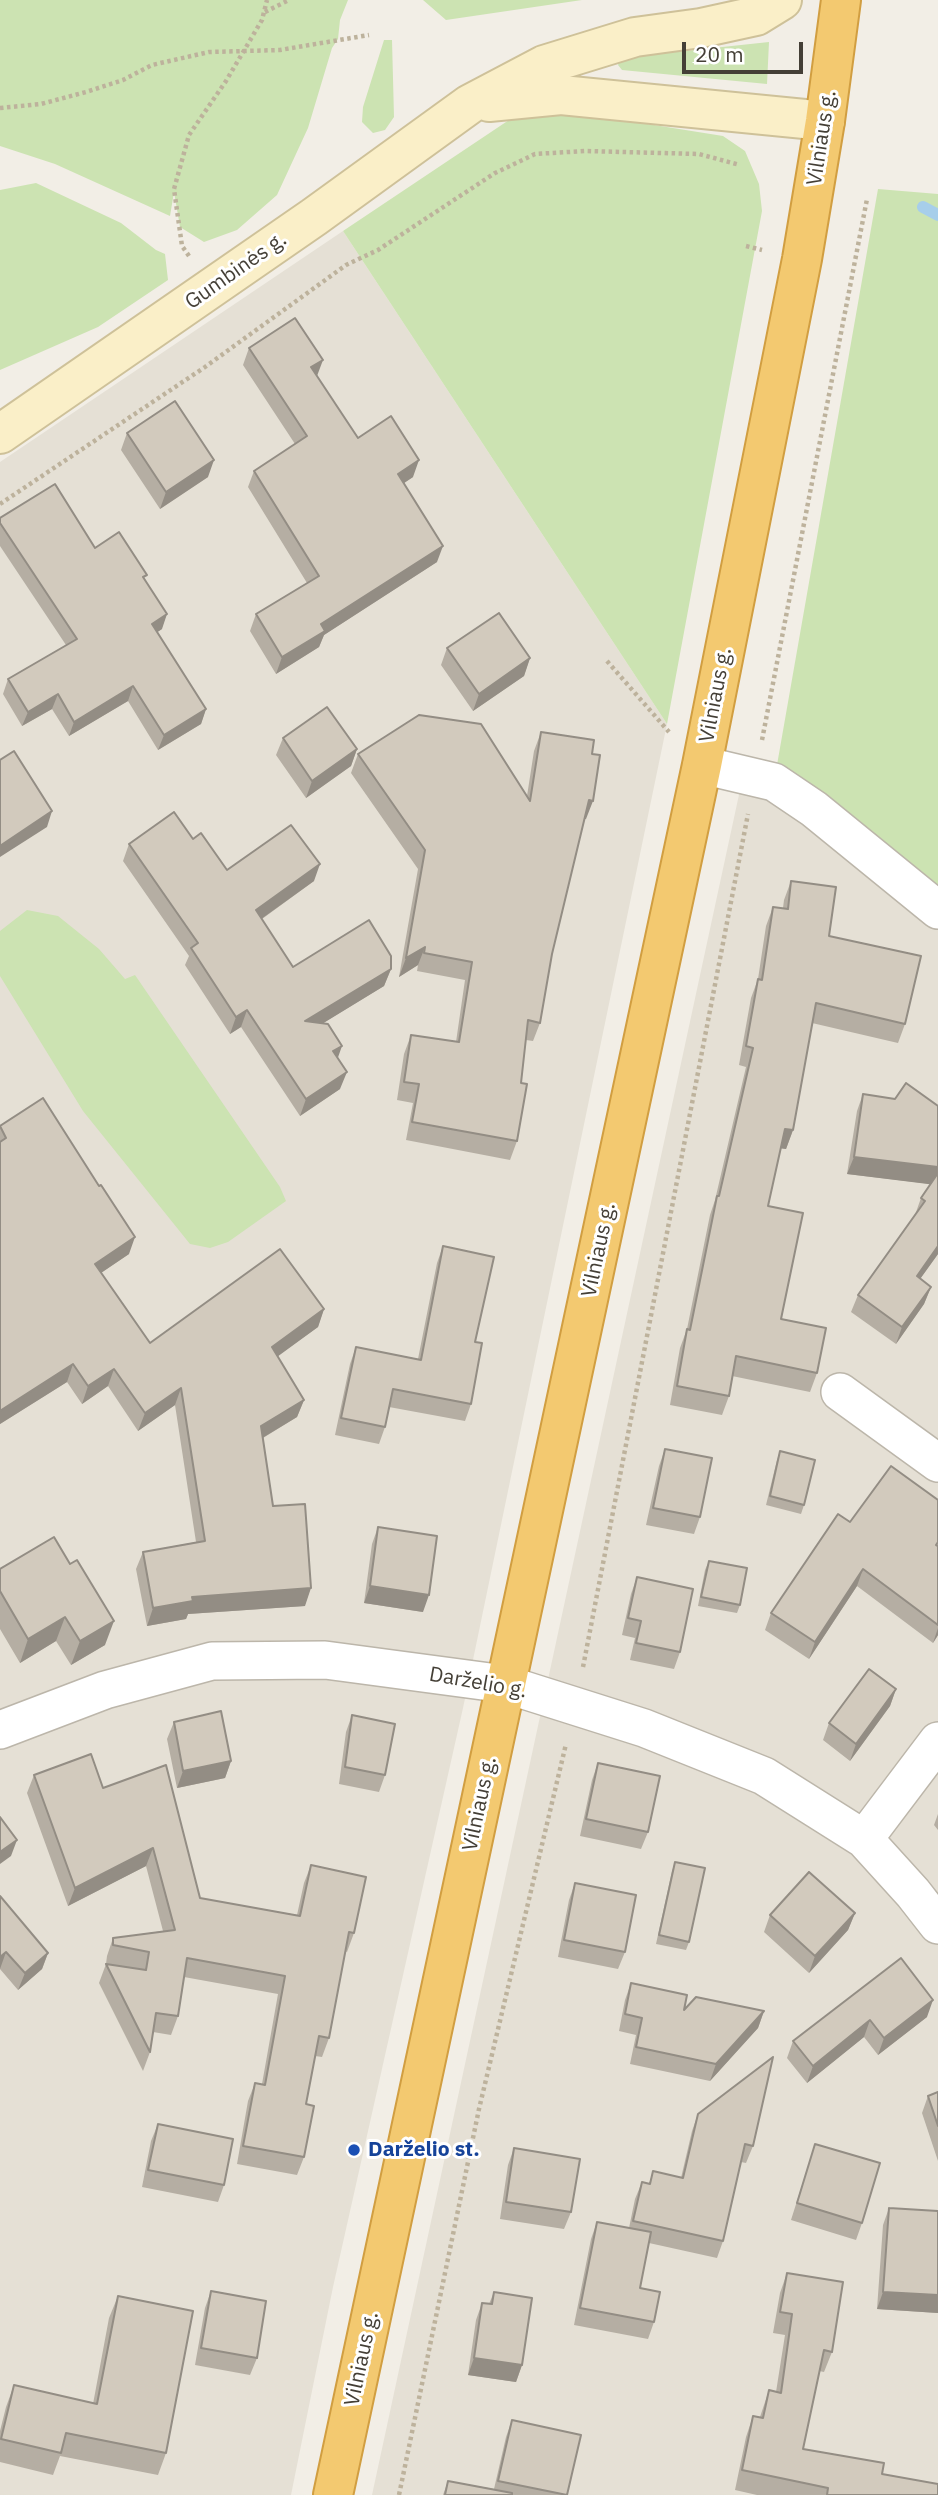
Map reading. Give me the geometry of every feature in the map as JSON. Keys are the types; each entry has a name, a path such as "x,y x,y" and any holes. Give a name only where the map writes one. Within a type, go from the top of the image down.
{"highway":[{"name":"Vilniaus g.","path":"333,2495 702,765 802,259 825,121 841,0"}],"main road":[{"name":"Gumbinės g.","path":"0,434 314,217 470,104 544,65 635,37 701,28 756,16 782,0"},
{"path":"470,104 561,95 825,121"}],"street":[{"path":"702,765 775,782 814,808 938,909"},
{"path":"840,1392 938,1463"},
{"name":"Darželio g.","path":"0,1731 105,1690 212,1661 325,1660 505,1684 643,1727 764,1776 864,1839 938,1925"},
{"path":"864,1839 938,1741"}],"path":[{"path":"183,246 174,189 188,135 262,20 267,0"},
{"path":"264,12 289,0"},
{"path":"0,108 41,104 86,92 123,80 152,65 209,52 280,50 369,35"},
{"path":"0,504 205,367 346,265 377,250 495,173 535,154 585,151 699,154 740,165"},
{"path":"399,2495 479,2109 575,1706 867,200"},
{"path":"607,661 662,725 702,765"}],"shaded area":[{"path":"343,231 667,724 463,1708 333,2287 291,2495 0,2495 0,462"},
{"path":"740,790 773,800 938,910 938,2495 372,2495"}],"green space":[{"path":"0,0 348,0 308,128 277,195 237,230 204,242 180,227 174,192 170,216 55,164 0,146"},
{"path":"423,0 582,0 446,20"},
{"path":"384,40 392,40 394,117 385,130 373,133 362,122 363,107"},
{"path":"769,42 767,84 622,70 618,65 620,60 629,57"},
{"path":"557,113 723,136 745,151 759,184 762,211 667,724 343,231 509,120"},
{"path":"36,183 121,223 165,254 168,280 98,327 0,370 0,190"},
{"path":"878,189 938,194 938,910 774,782"},
{"path":"27,910 58,916 99,949 125,979 135,975 280,1187 286,1201 228,1242 210,1248 190,1244 83,1111 0,976 0,931"}],"building":[{"path":"295,318 323,360 311,367 358,438 391,416 419,460 398,474 443,546 321,624 325,631 282,657 256,614 319,576 254,471 307,436 249,348"},
{"path":"175,401 214,460 166,492 127,433"},
{"path":"55,484 95,548 119,532 147,575 143,577 167,614 152,624 206,709 164,735 133,686 74,722 58,694 28,712 8,679 77,639 0,523 0,518"},
{"path":"499,613 530,658 479,694 447,648"},
{"path":"327,707 357,749 312,781 283,738"},
{"path":"419,715 481,724 530,801 541,732 594,740 592,754 600,755 593,801 589,800 552,954 540,1023 528,1020 521,1083 527,1084 517,1141 412,1122 419,1084 404,1082 411,1035 459,1042 472,962 424,953 425,947 406,958 425,850 358,754"},
{"path":"14,751 52,811 0,846 0,760"},
{"path":"174,812 193,839 201,833 227,870 291,825 320,864 256,910 293,967 369,920 391,956 391,969 305,1021 328,1024 342,1046 333,1051 347,1072 306,1099 247,1010 236,1017 191,948 198,943 129,844"},
{"path":"791,881 836,887 829,936 921,956 905,1024 816,1003 793,1130 785,1129 768,1206 803,1213 781,1319 826,1328 817,1373 736,1356 729,1396 677,1386 687,1329 690,1330 717,1196 753,1048 746,1046 758,979 762,980 773,907 788,909"},
{"path":"906,1083 938,1106 938,1167 854,1157 863,1094 895,1099"},
{"path":"43,1098 135,1237 95,1264 150,1343 280,1249 324,1309 272,1347 304,1400 261,1426 273,1506 305,1504 311,1588 192,1597 193,1601 153,1608 143,1552 205,1541 181,1388 145,1413 114,1369 88,1386 73,1364 0,1411 0,1142 6,1138 0,1126"},
{"path":"938,1173 938,1246 917,1276 931,1287 902,1327 858,1295 925,1201 921,1198"},
{"path":"443,1246 494,1257 475,1342 482,1343 471,1404 393,1389 385,1427 341,1418 356,1347 421,1360"},
{"path":"665,1449 712,1458 700,1517 653,1508"},
{"path":"780,1451 815,1460 804,1505 770,1496"},
{"path":"891,1466 938,1500 938,1625 863,1569 815,1642 771,1613 838,1514 850,1522"},
{"path":"378,1527 437,1536 429,1595 370,1586"},
{"path":"54,1537 70,1564 77,1560 114,1621 80,1641 65,1617 28,1639 0,1591 0,1569"},
{"path":"709,1561 747,1568 740,1605 701,1597"},
{"path":"637,1577 693,1589 680,1652 636,1643 641,1621 628,1618"},
{"path":"869,1669 896,1689 856,1744 829,1723"},
{"path":"221,1711 231,1761 183,1771 174,1722"},
{"path":"352,1715 395,1724 385,1775 345,1767"},
{"path":"91,1754 103,1788 166,1765 200,1898 300,1916 311,1865 366,1877 354,1933 349,1932 329,2038 319,2036 306,2104 314,2106 304,2157 243,2146 255,2083 265,2085 285,1976 187,1958 178,2016 156,2013 150,2052 106,1964 146,1970 149,1952 113,1945 113,1938 175,1930 153,1848 75,1888 34,1775"},
{"path":"598,1763 660,1776 648,1832 586,1819"},
{"path":"0,1817 17,1840 0,1852"},
{"path":"675,1862 705,1868 689,1942 659,1935"},
{"path":"809,1872 855,1913 815,1956 770,1915"},
{"path":"575,1883 636,1895 625,1952 564,1940"},
{"path":"0,1896 48,1953 25,1973 6,1952 0,1957"},
{"path":"901,1958 933,2000 884,2038 870,2020 813,2066 793,2041"},
{"path":"631,1983 687,1995 684,2010 696,1997 764,2011 716,2064 636,2047 642,2018 625,2014"},
{"path":"773,2057 753,2146 745,2144 723,2241 633,2221 642,2182 650,2184 653,2171 683,2178 698,2114"},
{"path":"938,2092 938,2126 928,2096"},
{"path":"158,2124 233,2139 224,2185 148,2170"},
{"path":"815,2144 880,2163 862,2223 797,2203"},
{"path":"514,2148 580,2159 571,2212 506,2202"},
{"path":"889,2208 938,2211 938,2295 883,2292"},
{"path":"597,2222 651,2232 640,2288 660,2292 654,2322 580,2308"},
{"path":"787,2273 843,2282 832,2352 824,2350 803,2449 884,2463 882,2474 938,2484 938,2495 827,2495 828,2488 742,2470 753,2416 763,2418 769,2390 781,2393 792,2314 780,2312"},
{"path":"211,2291 266,2301 257,2358 201,2348"},
{"path":"494,2292 532,2298 522,2365 474,2358 482,2303 492,2304"},
{"path":"118,2296 193,2311 166,2453 66,2433 61,2453 1,2439 14,2385 97,2404"},
{"path":"512,2420 581,2435 567,2495 498,2481"},
{"path":"448,2481 512,2493 512,2495 445,2495"}],"waterway":[{"path":"923,207 938,215"}],"place":[{"name":"Darželio st.","path":"354,2150"}]}
